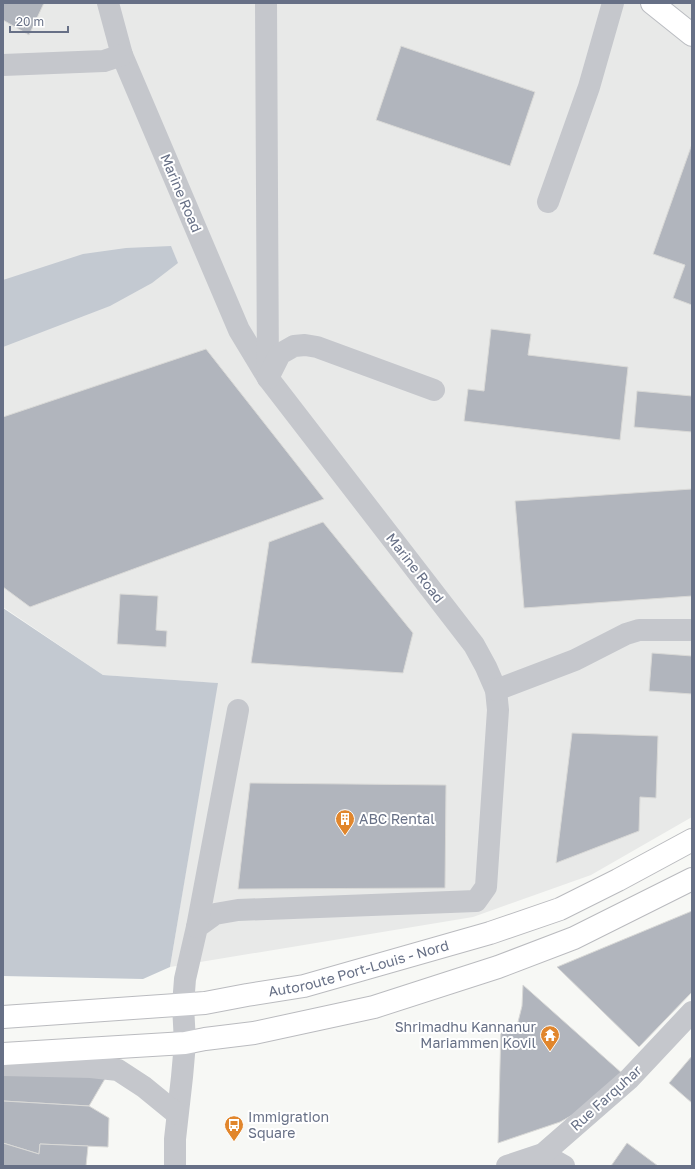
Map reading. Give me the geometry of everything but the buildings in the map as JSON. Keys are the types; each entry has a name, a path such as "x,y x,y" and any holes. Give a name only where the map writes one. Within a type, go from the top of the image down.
{"main road":[{"path":"652,3 692,35"},
{"name":"Autoroute Port-Louis - Nord","path":"3,1017 205,1003 304,986 490,933 560,909 692,840"},
{"path":"3,1054 185,1043 254,1033 374,1007 498,967 574,938 692,879"}],"street":[{"name":"Marine Road","path":"108,3 122,55 239,330 268,378 474,645 496,690 498,710 486,887 476,901 238,910 215,914 197,927"},
{"path":"266,3 268,378"},
{"path":"548,202 589,87 613,3"},
{"path":"3,65 104,60 122,55"},
{"path":"268,378 280,354 294,346 304,345 317,347 434,390"},
{"path":"496,690 575,660 626,634 639,630 692,630"},
{"path":"175,1166 177,1114 185,1043 183,1005 185,979 197,927 238,710"},
{"name":"Rue Farquhar","path":"507,1166 543,1154 629,1079 692,1012"},
{"path":"3,1065 91,1067 118,1070 144,1087 177,1114"},
{"path":"543,1154 564,1166"}],"shaded area":[{"path":"3,3 692,3 692,817 591,875 473,917 170,967 217,683 103,675 3,607"},
{"path":"171,246 178,263 152,283 110,306 3,347 3,280 83,254 126,248"},
{"path":"3,608 103,675 218,683 170,967 143,979 3,976"}],"place":[{"name":"ABC Rental","path":"345,836"},
{"name":"Shrimadhu Kannanur Mariammen Kovil","path":"550,1052"},
{"name":"Immigration Square","path":"234,1142"}]}
